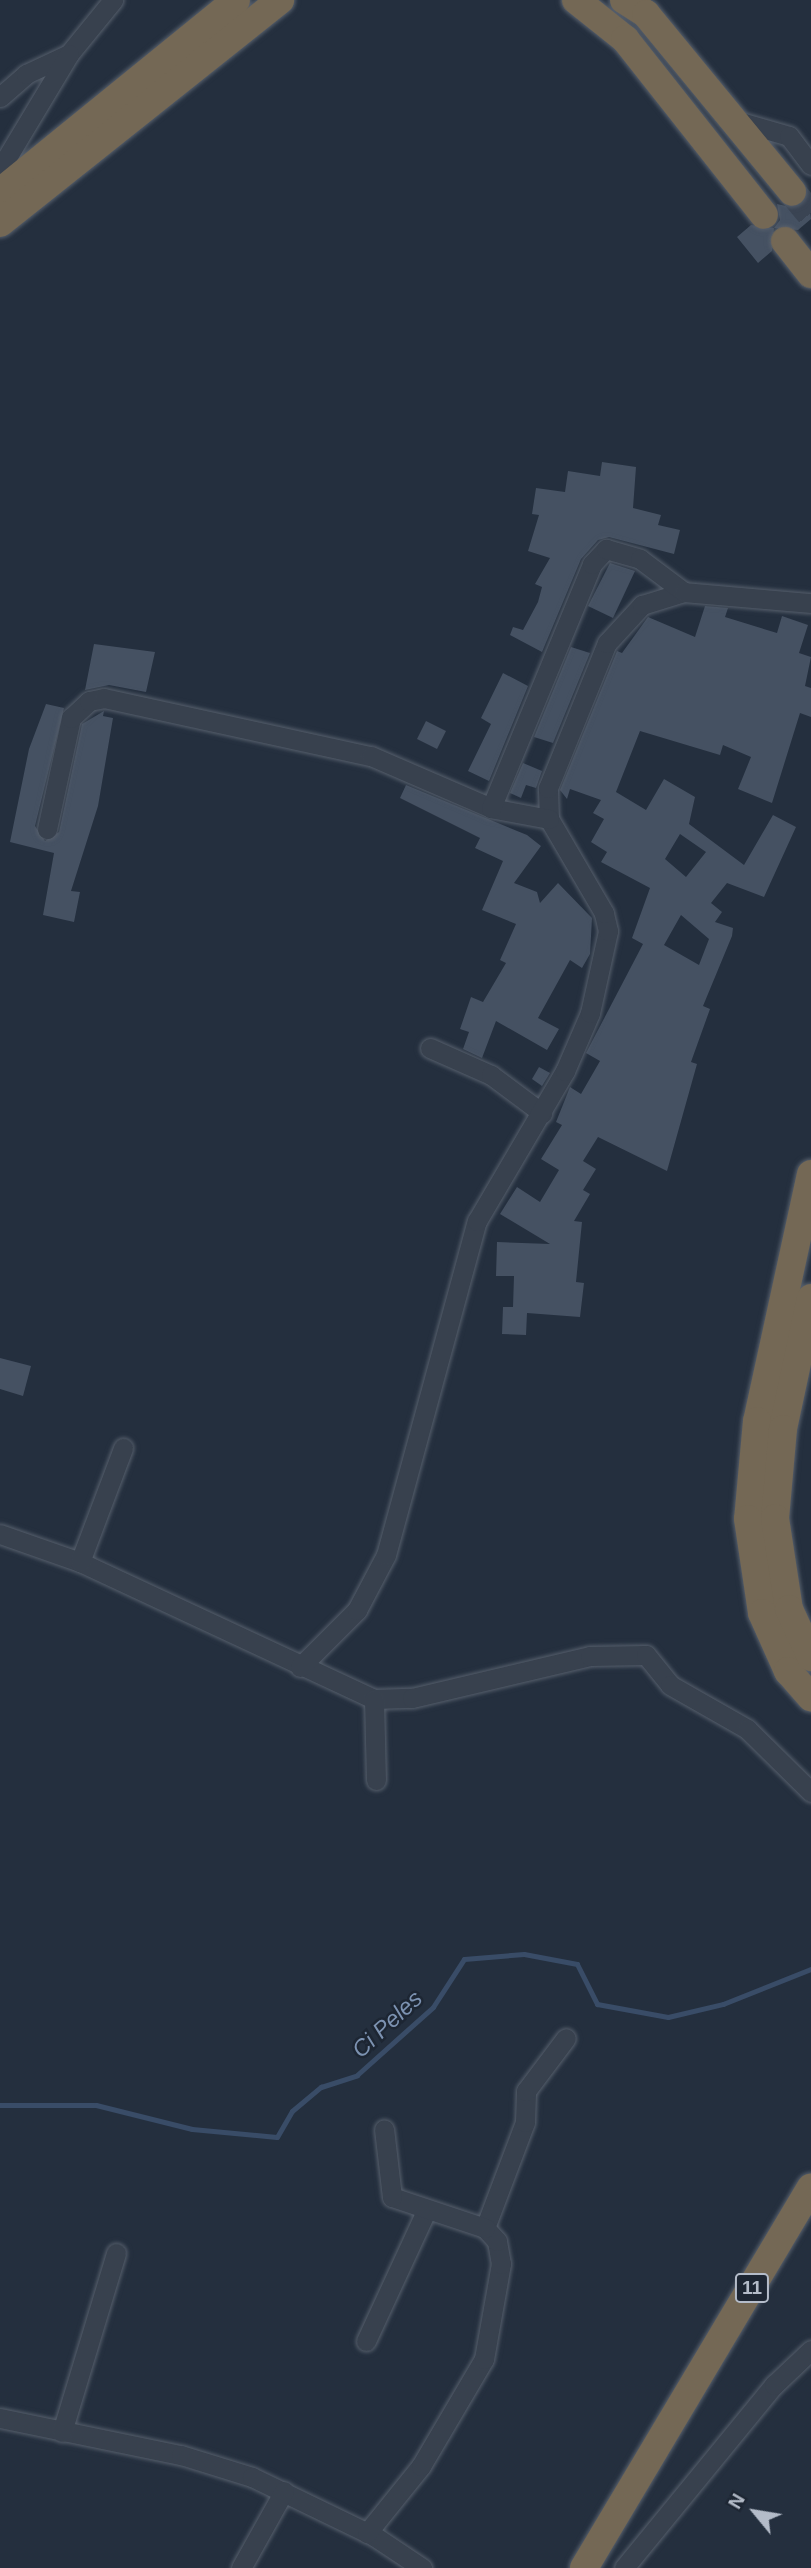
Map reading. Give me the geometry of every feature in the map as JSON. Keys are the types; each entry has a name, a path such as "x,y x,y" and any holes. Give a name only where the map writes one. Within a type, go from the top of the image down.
{"highway":[{"path":"0,192 236,0"},
{"path":"0,223 280,0"},
{"path":"576,0 625,39 764,215"},
{"path":"624,0 646,14 792,192"},
{"path":"785,241 811,274"},
{"path":"811,1174 757,1421 748,1519 762,1613 788,1671 811,1697"},
{"path":"811,1297 783,1429 775,1518 789,1609 811,1657"},
{"name":"11","path":"584,2568 811,2187"}],"street":[{"path":"0,169 69,54 113,0"},
{"path":"0,97 26,74 69,54"},
{"path":"734,120 789,136 811,165"},
{"path":"491,808 596,556 606,549 640,559 684,592"},
{"path":"300,1667 357,1610 386,1555 477,1221 542,1114 590,1013 608,931 604,913 549,819 548,788 607,643 642,605 684,592 811,603"},
{"path":"47,829 71,718 89,701 104,698 371,756 491,808 549,819"},
{"path":"430,1048 491,1075 542,1114"},
{"path":"80,1562 123,1448"},
{"path":"0,1534 80,1562 300,1667 374,1699 412,1698 534,1665 638,1652 655,1663 670,1685 747,1730 811,1792"},
{"path":"374,1699 376,1780"},
{"path":"485,2228 525,2122 526,2091 566,2038"},
{"path":"367,2533 421,2466 484,2359 501,2251 485,2228 392,2197 384,2129"},
{"path":"366,2341 426,2209"},
{"path":"62,2432 116,2253"},
{"path":"624,2568 774,2385 811,2350"},
{"path":"0,2418 181,2455 284,2491 367,2533 422,2568"},
{"path":"241,2568 284,2491"}],"building":[{"path":"808,193 811,219 798,230 774,228 780,220 777,204 795,208"},
{"path":"751,225 774,228 772,251 758,263 737,237"},
{"path":"602,462 636,467 633,508 661,515 658,525 680,530 674,554 609,537 598,540 581,559 542,652 510,635 513,627 523,630 538,602 542,587 535,584 550,558 528,551 539,515 532,514 536,488 565,492 568,471 600,476"},
{"path":"610,563 635,571 613,618 588,606"},
{"path":"705,606 728,608 725,617 777,633 782,616 808,625 799,653 811,657 805,686 811,688 811,717 800,713 772,803 738,789 751,757 723,745 720,755 640,731 616,792 646,810 664,779 695,797 689,824 744,865 773,815 796,827 764,897 727,883 711,903 722,912 715,922 733,928 732,936 703,1006 710,1009 691,1062 697,1064 667,1171 598,1137 583,1161 596,1169 583,1190 590,1194 574,1221 582,1222 576,1282 584,1283 580,1317 527,1313 526,1335 502,1334 503,1307 513,1307 514,1276 496,1276 497,1242 550,1244 500,1214 517,1187 540,1202 559,1170 541,1159 562,1125 556,1122 570,1087 581,1094 600,1061 586,1053 643,944 632,938 650,888 601,862 607,852 591,842 604,819 593,813 601,800 570,789 567,799 560,790 617,651 622,653 648,617 695,637","holes":["680,834 706,852 686,877 665,859","681,915 709,939 699,965 664,945"]},
{"path":"94,644 155,652 146,692 109,685 85,690"},
{"path":"571,647 590,653 553,743 534,737"},
{"path":"503,673 528,686 489,781 468,771 491,724 481,718"},
{"path":"46,704 64,708 35,826 45,841 59,832 82,724 104,711 103,716 113,718 98,806 71,891 80,892 74,922 43,915 54,853 10,842 29,749"},
{"path":"426,721 446,731 437,749 417,739"},
{"path":"523,763 542,771 536,788 526,785 521,798 510,793"},
{"path":"406,785 527,835 541,846 514,883 537,892 540,903 558,883 592,918 590,954 582,968 570,960 538,1018 559,1029 547,1050 496,1021 482,1058 463,1049 469,1032 460,1029 471,997 483,1002 506,963 500,960 516,924 482,910 503,861 475,848 480,838 400,798"},
{"path":"539,1067 550,1073 542,1086 532,1079"},
{"path":"0,1358 31,1366 23,1396 0,1389"}],"waterway":[{"name":"Ci Peles","path":"0,2105 96,2105 192,2129 277,2137 292,2111 321,2087 357,2075 433,2007 464,1959 524,1954 577,1964 597,2004 668,2017 723,2004 811,1969"}],"tunnel":[{"path":"792,192 811,215"}]}
